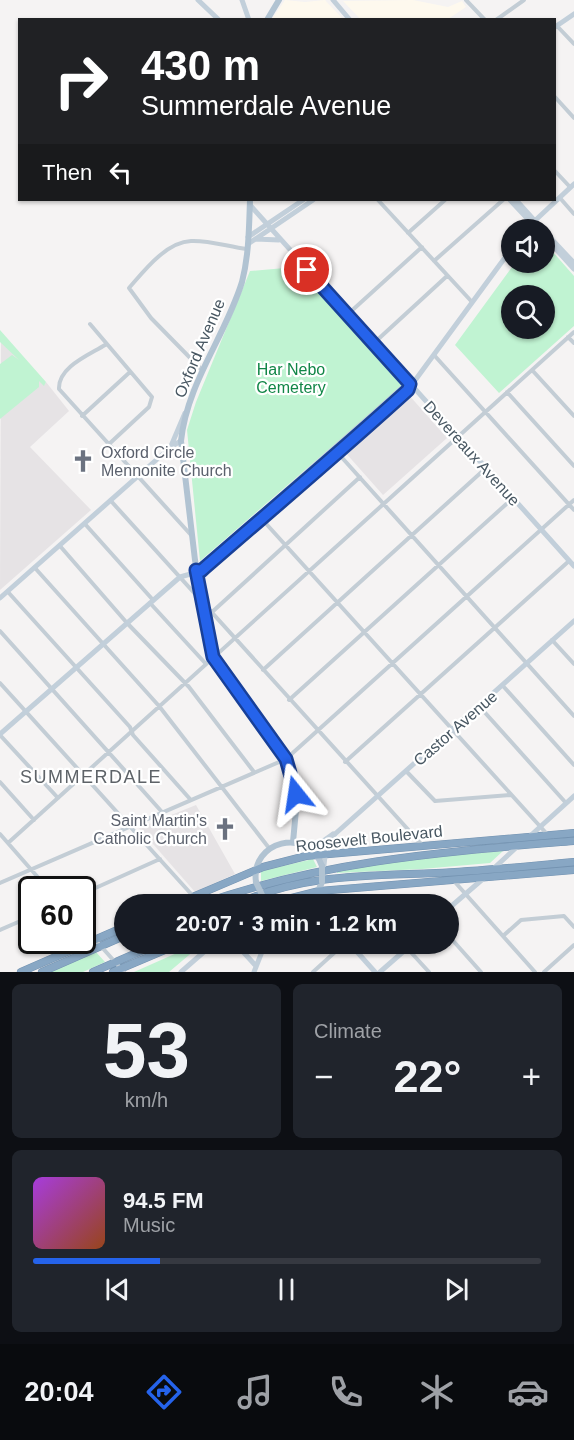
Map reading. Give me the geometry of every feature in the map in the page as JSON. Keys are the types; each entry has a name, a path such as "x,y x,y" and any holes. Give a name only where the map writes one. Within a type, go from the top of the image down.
{"highway":[{"name":"Roosevelt Boulevard","path":"201,894 256,870 316,855 574,833"},
{"name":"Roosevelt Boulevard","path":"233,894 278,880 349,864 422,854 574,842"},
{"path":"263,894 314,879 574,862"},
{"path":"308,894 319,891 574,870"},
{"path":"96,940 114,931"},
{"path":"40,972 114,940"},
{"path":"93,972 134,954"},
{"path":"113,972 123,970 157,954"},
{"path":"40,972 60,955"},
{"path":"21,972 60,955"}],"main road":[{"path":"266,18 279,0"},
{"name":"Oxford Avenue","path":"250,202 250,243 241,284 186,412 181,441 196,570 213,657 286,759 297,799 293,842"},
{"path":"262,894 256,882 256,870 261,857 269,848 285,841 304,845 316,855 323,866 322,882 317,894"}],"street":[{"path":"198,0 217,18"},
{"path":"242,0 248,18"},
{"path":"333,0 348,18"},
{"path":"466,0 483,18"},
{"path":"499,18 524,0"},
{"path":"574,14 556,27 574,44"},
{"path":"556,98 574,118"},
{"path":"556,172 572,186 556,200"},
{"path":"559,197 574,214"},
{"path":"250,243 302,201"},
{"path":"268,227 311,201"},
{"path":"379,201 472,302"},
{"path":"382,205 387,201"},
{"path":"408,233 444,201"},
{"path":"434,261 502,201"},
{"path":"511,201 531,219"},
{"path":"517,201 531,219"},
{"path":"535,219 555,201"},
{"name":"Devereaux Avenue","path":"250,202 279,240 574,566"},
{"path":"203,371 152,318 129,288 160,256 184,242 250,243 279,240"},
{"path":"555,242 574,263"},
{"path":"347,315 422,247"},
{"path":"555,249 574,269"},
{"path":"58,798 0,734 180,577 196,570 201,571 335,450 408,390 410,384 501,263"},
{"path":"373,344 447,276"},
{"path":"90,324 105,345 152,397 149,407 108,445"},
{"path":"8,843 574,332"},
{"path":"568,337 574,343"},
{"path":"105,345 65,371 59,380 61,392 191,535"},
{"path":"434,355 574,510"},
{"path":"532,370 574,416"},
{"path":"82,416 130,372"},
{"path":"507,392 574,466"},
{"path":"170,448 186,412"},
{"path":"0,598 170,448 181,441"},
{"path":"335,450 574,716"},
{"path":"263,670 486,468"},
{"path":"211,613 360,477"},
{"path":"289,700 513,498"},
{"path":"0,883 286,759 574,500"},
{"path":"111,501 423,846"},
{"path":"259,517 540,827 551,835"},
{"path":"85,524 206,664"},
{"path":"60,546 127,623 189,687 254,772"},
{"path":"345,762 569,561"},
{"path":"35,568 159,706 269,848"},
{"path":"8,592 190,800"},
{"name":"Castor Avenue","path":"304,845 319,844 335,834 574,621"},
{"path":"0,631 162,812"},
{"path":"552,640 574,664"},
{"path":"0,682 191,894"},
{"path":"503,686 574,765"},
{"path":"479,706 566,803"},
{"path":"406,771 435,801 511,795"},
{"path":"0,782 34,820"},
{"path":"459,900 574,796"},
{"path":"0,834 37,876"},
{"name":"Castor Avenue","path":"324,854 335,834"},
{"path":"323,866 324,854"},
{"path":"96,888 160,860"},
{"path":"454,880 536,972"},
{"path":"503,936 521,920 564,916 574,927"},
{"path":"0,930 18,922"},
{"path":"96,941 123,970"},
{"path":"544,972 574,945"},
{"path":"459,947 481,972"},
{"path":"181,972 202,954"},
{"path":"244,954 255,969 261,972"},
{"path":"255,969 260,954"},
{"path":"313,972 333,954"},
{"path":"359,954 375,972"},
{"path":"380,972 400,954"},
{"path":"415,954 429,972"}],"shaded area":[{"path":"285,0 305,2 325,0 342,18 273,18"},
{"path":"413,0 448,7 462,1 466,7 450,18 359,18 343,1"},
{"path":"1,341 44,385 46,382 69,411 30,447 91,510 0,590"},
{"path":"408,394 447,438 383,495 344,451"},
{"path":"196,805 235,874 195,892 139,828"}],"green space":[{"path":"555,254 574,276 574,326 499,393 455,345 508,273 555,273"},
{"name":"Har Nebo Cemetery","path":"296,267 403,385 200,561 187,430 196,402 250,271"},
{"path":"0,330 46,382 44,386 39,381 39,387 0,419 0,364 12,355 19,360 0,342"},
{"path":"503,851 490,863 337,873 337,870 407,859"},
{"path":"313,859 317,867 261,881 261,871"},
{"path":"96,952 105,962 83,972 50,972 96,954"},
{"path":"174,954 190,954 169,972 134,972"}],"place":[{"name":"Oxford Circle Mennonite Church","path":"83,461"},
{"name":"Saint Martin's Catholic Church","path":"225,829"}],"district":[{"name":"SUMMERDALE","path":"91,777"}],"route":[{"path":"296,794 286,759 213,657 196,570 201,571 375,420 408,390 410,384 307,270"}]}
